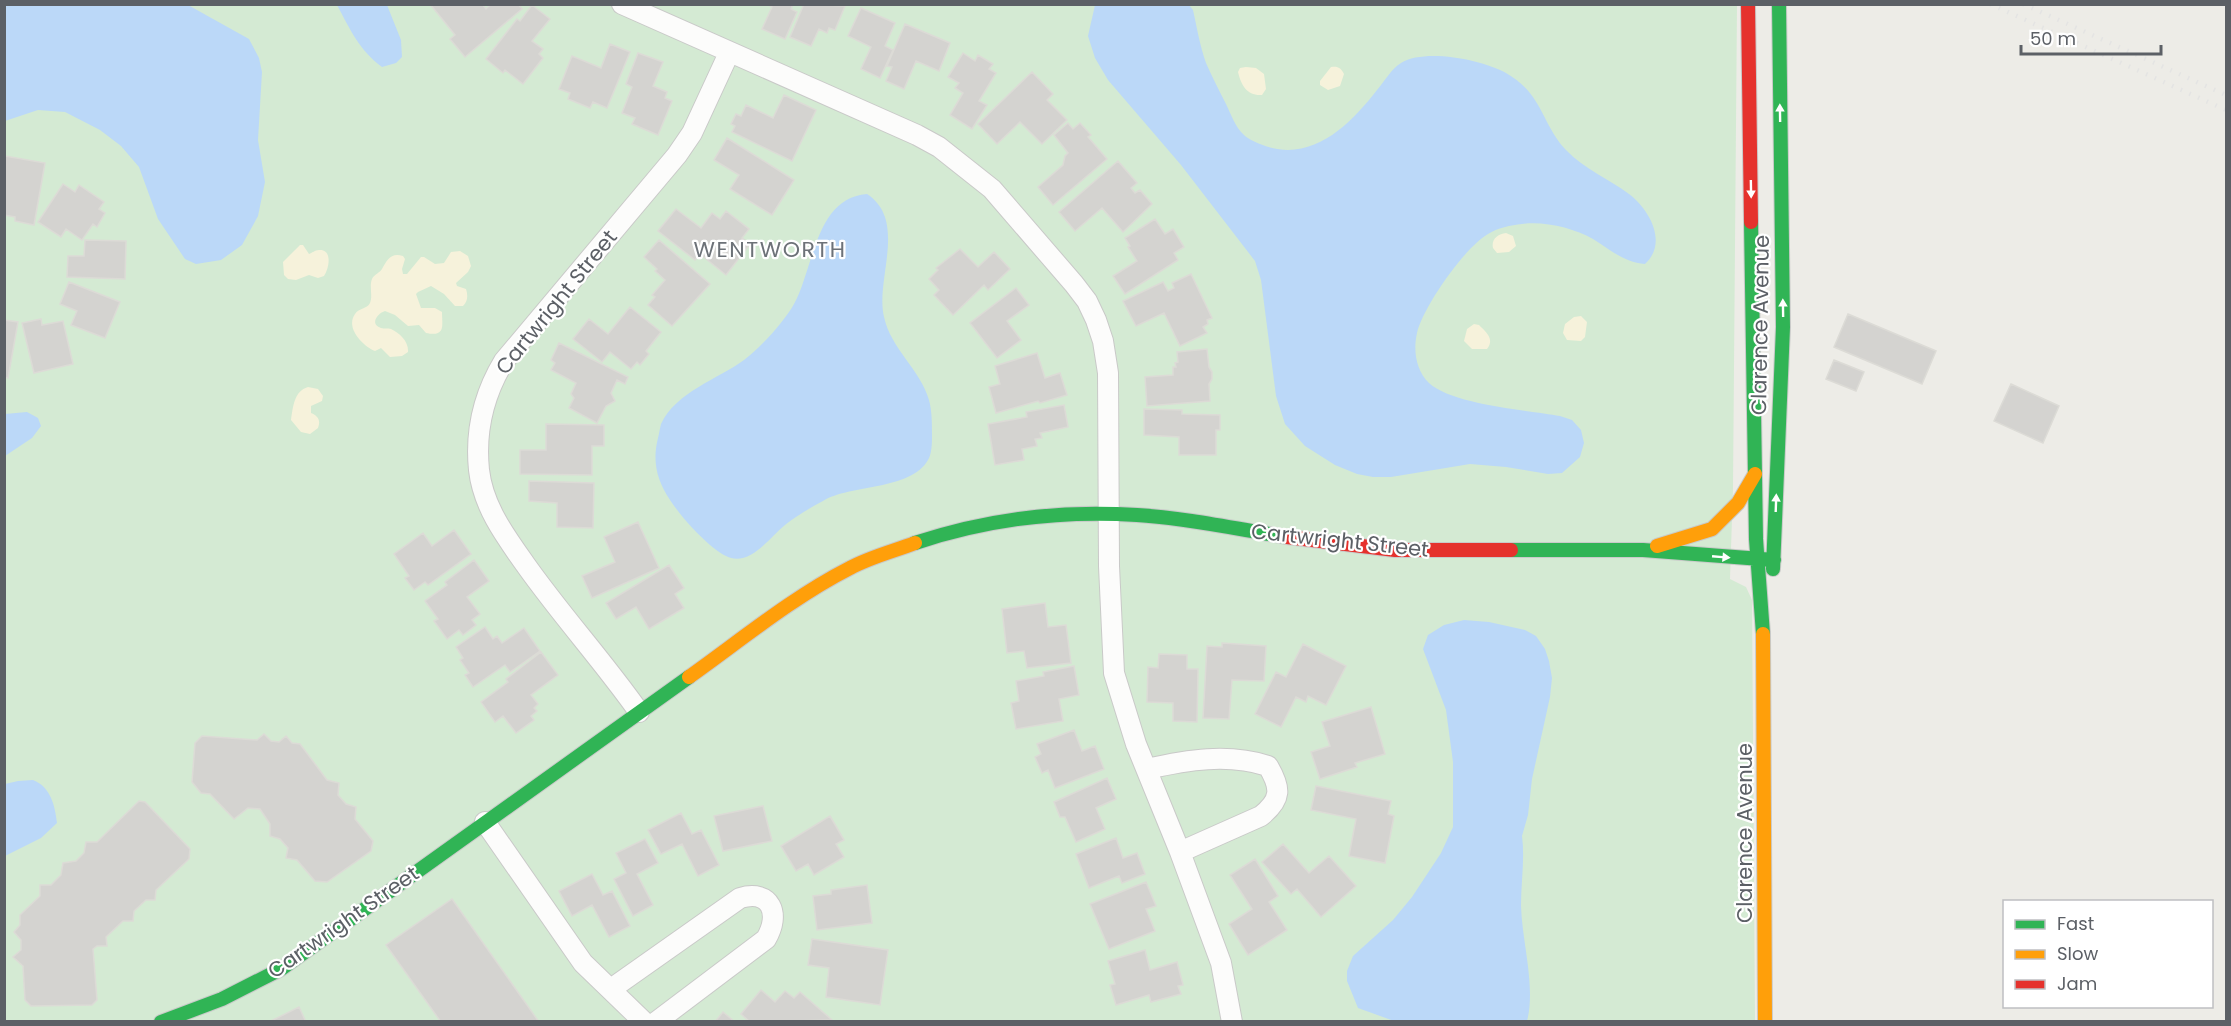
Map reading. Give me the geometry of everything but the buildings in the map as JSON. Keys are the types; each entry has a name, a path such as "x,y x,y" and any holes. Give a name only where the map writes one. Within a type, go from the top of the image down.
{"street":[{"path":"622,4 917,135 939,147 992,189 1087,301 1104,341 1108,373 1109,566 1114,673 1136,744 1180,852 1221,963 1232,1022"},
{"name":"Clarence Avenue","path":"1749,4 1755,474 1751,539 1757,560 1764,645 1765,1022"},
{"name":"Clarence Avenue","path":"1764,645 1774,560 1783,327 1779,4"},
{"name":"Cartwright Street","path":"639,712 544,592 492,513 479,472 479,434 486,396 504,361 677,155 692,133 729,53"},
{"path":"1643,550 1713,529 1738,503 1755,474"},
{"name":"Cartwright Street","path":"161,1022 222,999 281,969 788,606 848,569 908,544 956,529 1029,515 1068,512 1110,513 1140,515 1337,544 1395,550 1619,549 1774,560"},
{"path":"1751,539 1775,538"},
{"name":"Cartwright Street","path":"1643,550 1722,542"},
{"path":"1147,769 1180,761 1206,759 1252,761 1268,766 1277,781 1278,797 1272,807 1261,816 1180,852"},
{"path":"485,822 583,963 644,1022"},
{"path":"611,989 740,898 751,895 763,898 771,905 774,917 773,928 766,939 657,1022"}],"green space":[{"path":"5,5 1737,5 1733,488 1730,579 1746,587 1752,600 1755,1021 5,1022"}],"sand":[{"path":"1331,67 1339,68 1344,74 1340,86 1328,90 1320,85 1320,81"},
{"path":"1240,68 1256,68 1264,74 1266,89 1262,95 1252,94 1243,85 1238,72"},
{"path":"1506,233 1513,236 1516,246 1509,252 1497,253 1493,248 1494,240"},
{"path":"300,245 303,245 309,254 319,250 326,253 329,260 324,276 318,278 309,275 296,280 288,279 284,275 283,262"},
{"path":"460,251 468,256 471,266 456,283 457,286 466,289 467,298 463,306 455,306 444,294 431,286 416,294 421,308 435,308 442,312 440,332 426,333 419,325 408,326 395,315 385,311 377,316 375,321 377,326 391,329 401,335 408,352 402,356 390,357 381,348 375,351 361,341 354,331 352,319 357,312 370,303 372,279 390,258 395,255 403,256 405,259 403,274 407,274 421,257 435,264 444,263 451,252"},
{"path":"1581,316 1587,322 1585,337 1581,341 1567,340 1563,333 1565,324 1574,317"},
{"path":"1474,324 1479,325 1489,336 1490,342 1487,349 1472,349 1464,341 1467,329"},
{"path":"308,387 318,389 323,396 322,401 311,406 311,413 317,417 319,423 318,428 310,434 301,432 291,420 297,396"}],"water":[{"path":"4,5 188,5 249,39 259,58 262,72 258,140 265,182 258,216 242,245 221,260 196,264 185,259 158,219 139,167 121,146 100,130 65,112 38,110 5,121"},
{"path":"337,5 387,5 401,40 402,57 396,63 382,67 361,46"},
{"path":"1095,5 1189,5 1193,10 1206,63 1236,124 1241,132 1250,139 1278,149 1312,146 1327,138 1354,117 1394,68 1411,59 1439,56 1469,60 1496,68 1518,81 1535,99 1551,130 1566,150 1581,163 1629,194 1644,209 1654,227 1656,237 1652,256 1645,264 1637,263 1585,235 1559,226 1522,224 1492,232 1468,251 1427,308 1417,333 1415,347 1417,360 1421,372 1429,383 1455,397 1572,420 1581,430 1584,443 1580,457 1562,473 1548,474 1470,464 1391,477 1373,477 1357,474 1335,465 1305,446 1285,424 1276,396 1261,280 1255,261 1181,165 1108,80 1095,58 1088,36"},
{"path":"867,194 879,205 886,219 888,251 882,302 884,317 893,339 919,378 929,400 932,448 928,460 908,477 835,496 803,512 751,555 735,559 726,556 711,546 688,523 670,500 662,485 656,463 656,447 661,424 677,403 698,387 744,360 771,334 794,304 826,221 836,208 850,198"},
{"path":"27,412 38,418 41,426 32,438 5,456 5,414"},
{"path":"1464,620 1489,622 1525,630 1536,636 1545,649 1552,678 1532,779 1528,815 1522,836 1521,906 1530,994 1527,1021 1394,1021 1358,1008 1347,981 1347,971 1353,956 1393,920 1412,897 1441,853 1453,827 1453,762 1446,710 1423,649 1428,635 1444,625"},
{"path":"33,780 48,792 57,823 41,838 5,856 5,784"}],"railway":[{"path":"1990,4 2226,110"},
{"path":"2023,4 2226,95"}],"traffic: fast":[{"path":"1773,569 1783,327 1779,4"},
{"path":"1751,222 1756,539 1763,634"},
{"path":"915,543 997,522 1080,514 1156,516 1287,537"},
{"path":"1511,550 1643,550 1774,560"},
{"path":"161,1022 222,999 281,969 689,677"}],"traffic: slow":[{"path":"1657,546 1712,529 1738,503 1755,474"},
{"path":"689,677 788,605 829,579 866,561 915,543"},
{"path":"1763,634 1765,1022"}],"traffic: jam":[{"path":"1748,4 1751,222"},
{"path":"1287,537 1395,550 1511,550"}],"district":[{"name":"WENTWORTH","path":"770,249"}]}
